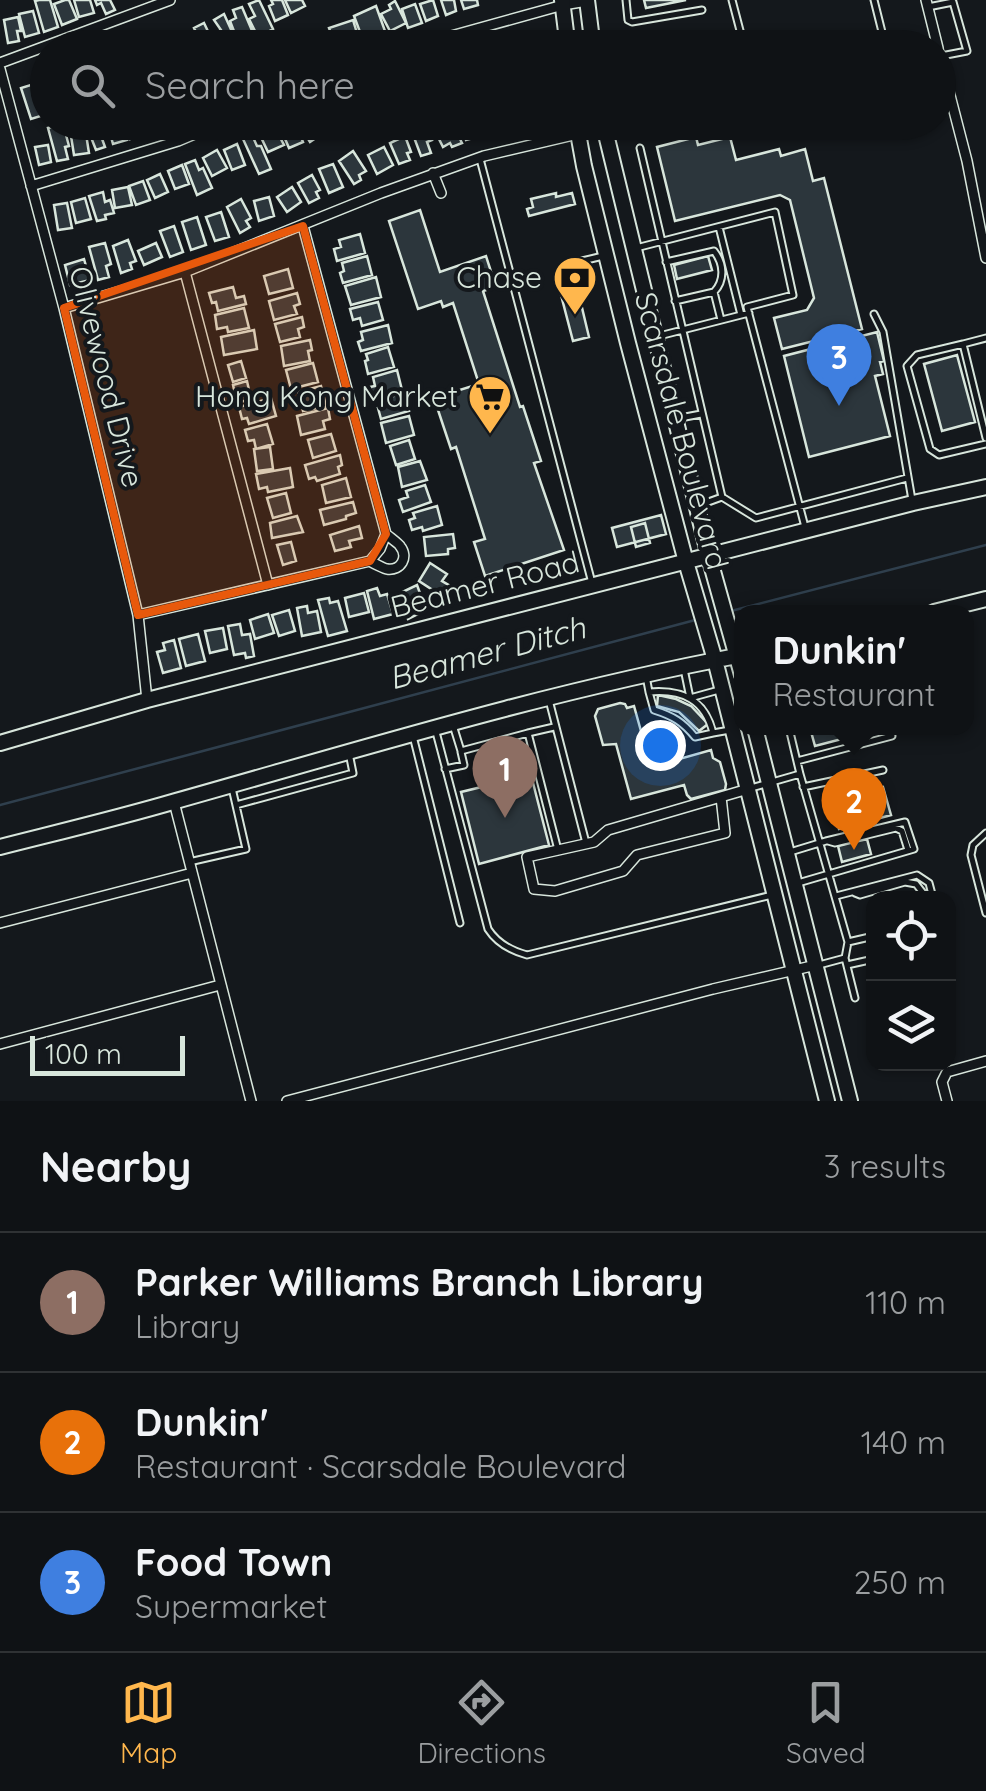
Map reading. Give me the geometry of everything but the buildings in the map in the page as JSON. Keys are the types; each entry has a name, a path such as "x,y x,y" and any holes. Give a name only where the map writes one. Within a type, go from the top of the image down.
{"main road":[{"path":"588,0 591,30"},
{"path":"562,3 566,30"},
{"name":"Scarsdale Boulevard","path":"580,140 606,255 734,734"},
{"name":"Scarsdale Boulevard","path":"607,140 710,563 734,642"},
{"path":"606,255 634,249"},
{"name":"Beamer Road","path":"0,742 592,586 710,563 806,531 986,487"},
{"path":"0,847 174,802 434,726 683,666 713,653 734,652"},
{"name":"Scarsdale Boulevard","path":"734,735 824,1100"},
{"path":"757,735 849,1096"}],"street":[{"path":"93,30 170,0"},
{"path":"470,30 562,3 588,0"},
{"path":"927,4 933,30"},
{"path":"0,66 30,54"},
{"name":"Olivewood Drive","path":"0,66 64,308 138,615 148,700"},
{"path":"956,119 986,258"},
{"path":"31,186 180,140"},
{"path":"64,308 185,272 433,173 537,140"},
{"path":"433,173 441,193"},
{"path":"138,615 370,562 388,569 402,563 402,548 386,534 304,226"},
{"path":"185,272 268,585"},
{"path":"370,562 386,534"},
{"path":"721,797 724,833 637,855 623,871 554,891 534,890 526,857 594,842 608,830 748,789"},
{"path":"174,802 251,1101"},
{"path":"0,923 191,867"},
{"path":"286,1101 816,966"},
{"path":"0,1044 220,985"},
{"path":"947,1101 942,1082 947,1072 986,1062"},
{"path":"824,1100 849,1096"}],"lane":[{"path":"626,0 628,20 632,22 702,10"},
{"path":"732,0 740,30"},
{"path":"874,0 882,30"},
{"path":"927,4 953,1 967,51 956,52"},
{"path":"640,148 722,497 756,518 907,478"},
{"path":"480,157 592,586"},
{"path":"634,249 776,212 793,295 748,307 745,314"},
{"path":"719,226 806,531"},
{"path":"666,262 714,251 718,254 722,272 714,292 675,301"},
{"path":"582,261 606,255"},
{"path":"714,292 721,320"},
{"path":"656,336 745,314"},
{"path":"874,314 882,332 912,503"},
{"path":"963,344 986,441 939,455 930,449 907,366 917,355 986,338"},
{"path":"676,419 702,414"},
{"path":"697,506 722,497"},
{"path":"683,666 691,701"},
{"path":"645,675 654,710 681,718 692,727 695,737 733,730"},
{"path":"691,701 722,689"},
{"path":"649,692 691,701 708,720 713,734"},
{"path":"548,697 586,844"},
{"path":"446,770 464,765 452,722"},
{"path":"434,726 488,929 495,939 517,952 528,955 775,894"},
{"path":"461,751 556,726"},
{"path":"412,733 460,924"},
{"path":"528,734 558,850"},
{"path":"791,735 848,942 846,962 856,998"},
{"path":"797,760 892,735"},
{"path":"236,805 353,773 348,751"},
{"path":"803,787 883,770"},
{"path":"748,789 800,774"},
{"path":"191,867 246,850 231,785"},
{"path":"787,854 905,822 914,849 795,884"},
{"path":"986,832 970,855 986,913"},
{"path":"836,896 917,875 929,883 927,891"},
{"path":"848,942 866,938"},
{"path":"816,966 866,960"}],"highlighted area":[{"path":"303,226 386,534 370,561 138,615 64,308"}],"waterway":[{"name":"Beamer Ditch","path":"754,605 986,545"},
{"name":"Beamer Ditch","path":"0,805 699,619"}],"place":[{"name":"Chase","path":"575,316"},
{"name":"Food Town","path":"839,406"},
{"name":"Hong Kong Market","path":"490,435"},
{"name":"Parker Williams Branch Library","path":"505,818"},
{"name":"Dunkin'","path":"854,850"}]}
